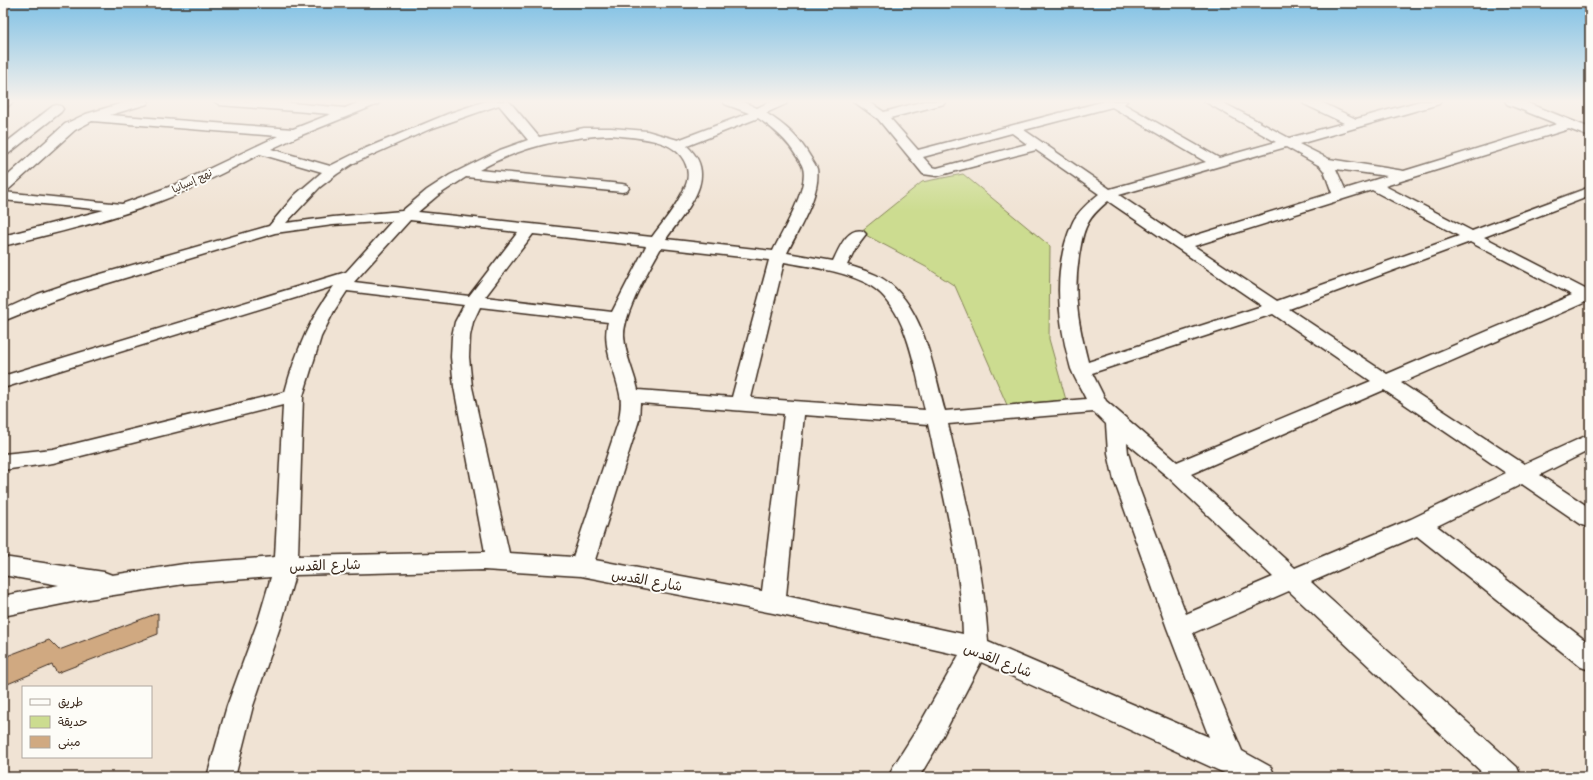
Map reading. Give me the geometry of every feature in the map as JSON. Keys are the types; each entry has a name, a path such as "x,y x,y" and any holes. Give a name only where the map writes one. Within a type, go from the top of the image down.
{"street":[{"path":"3,151 19,137"},
{"path":"5,183 58,137"},
{"name":"نهج إسبانيا","path":"3,241 128,208 182,187 285,137"},
{"path":"274,229 300,198 332,171 376,148 400,137"},
{"path":"533,137 536,141"},
{"path":"221,777 240,706 270,622 286,566 293,396 300,369 322,317 348,280 406,215 431,194 498,155 536,141 555,137"},
{"path":"581,568 629,420 630,396 617,352 617,318 656,242 681,207 692,188 695,177 691,160 686,152 678,145 654,137"},
{"path":"678,145 697,137"},
{"path":"740,403 778,256 799,214 809,187 810,168 796,144 789,137"},
{"path":"900,137 924,169 933,172 1036,146"},
{"path":"914,155 985,137"},
{"path":"1025,137 1590,519"},
{"path":"1175,137 1216,162"},
{"path":"1278,137 1326,162 1405,175"},
{"path":"1309,137 1216,162 1107,194 1080,223 1073,245 1069,269 1067,297 1069,321 1081,370 1098,405 1176,472 1507,777"},
{"path":"1182,245 1528,137"},
{"path":"260,150 332,171"},
{"path":"1326,162 1340,195"},
{"path":"465,173 622,188"},
{"path":"1373,185 1470,237 1589,296"},
{"path":"1081,370 1149,350 1275,307 1470,237 1590,191"},
{"path":"3,196 128,208"},
{"path":"3,316 44,298 79,286 188,252 274,229 406,215 778,256 838,267 871,279 890,293 905,312 913,329 937,418 958,512 974,604 976,648 928,738 903,777"},
{"path":"500,562 463,387 460,357 461,336 464,322 474,301 529,228"},
{"path":"838,267 849,246 858,234"},
{"path":"3,382 348,280 474,301 617,318"},
{"path":"1176,472 1386,380 1589,296"},
{"path":"3,462 53,456 293,396"},
{"path":"630,396 937,418 1098,405"},
{"path":"773,603 795,408"},
{"path":"1116,422 1118,452 1125,480 1179,628 1232,761"},
{"path":"1179,628 1419,525 1590,441"},
{"path":"1419,525 1590,659"},
{"name":"شارع القدس","path":"3,606 184,574 286,566 484,561 581,568 773,603 976,648 1232,761 1261,777"},
{"path":"3,566 121,584"}],"green space":[{"path":"963,174 1050,246 1049,339 1066,400 1007,405 955,286 926,267 860,232 922,182"}],"building":[{"path":"158,613 158,634 57,673 52,665 3,686 3,642 6,640 7,656 49,640 59,650"}]}
